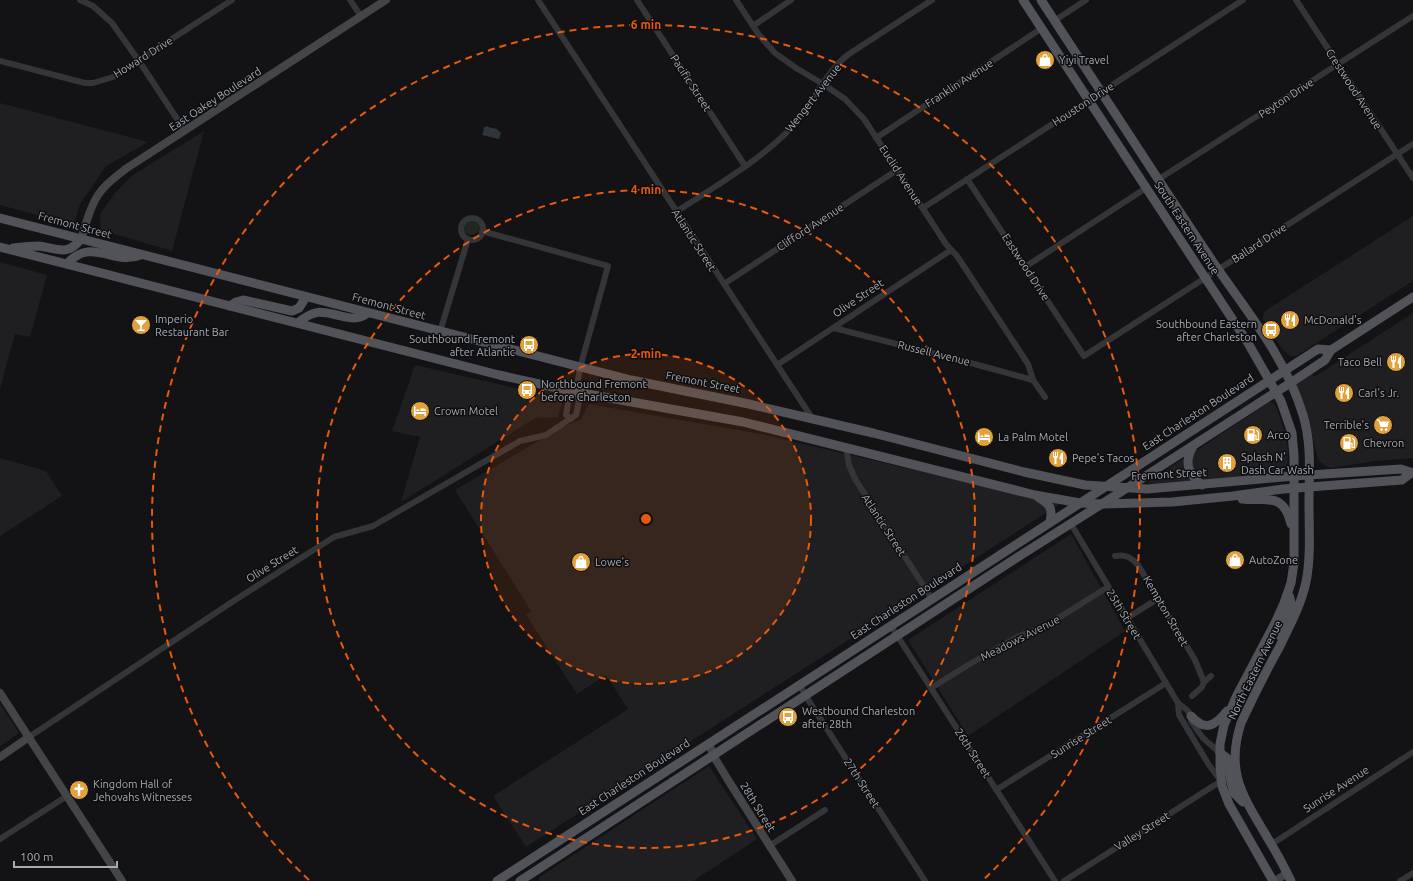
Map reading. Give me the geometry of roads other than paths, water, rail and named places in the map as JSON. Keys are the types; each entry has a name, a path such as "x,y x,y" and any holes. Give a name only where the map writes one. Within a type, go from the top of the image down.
{"main road":[{"name":"South Eastern Avenue","path":"1023,0 1248,343 1276,392 1283,406 1292,433 1294,449 1294,482"},
{"name":"South Eastern Avenue","path":"1040,0 1218,270 1251,316 1285,370 1291,382 1307,430 1309,445 1309,481"},
{"name":"Fremont Street","path":"0,218 580,368 812,418 1024,472 1085,485 1147,489 1202,485 1309,481 1401,469 1412,473"},
{"path":"4,248 34,246 66,250 75,246 81,239"},
{"name":"Fremont Street","path":"4,248 499,375 576,392 743,422 1035,495 1080,503 1103,504 1172,502 1253,493 1294,482"},
{"path":"67,264 74,256 83,252 133,258 141,254"},
{"path":"230,306 243,300 292,311 299,308 306,297"},
{"name":"East Charleston Boulevard","path":"520,881 805,695 1325,360 1331,350 1413,297"},
{"path":"298,324 305,317 314,312 321,311 353,318 361,317 368,313"},
{"name":"East Charleston Boulevard","path":"496,881 1318,349 1331,350"},
{"path":"1193,446 1188,459 1188,468 1192,475 1202,485"},
{"name":"North Eastern Avenue","path":"1289,877 1272,844 1249,807 1237,779 1235,762 1236,739 1241,723 1295,616 1301,600 1309,560 1309,481"},
{"name":"North Eastern Avenue","path":"1274,881 1231,807 1221,781 1220,753 1223,729 1232,706 1275,623 1288,594 1294,563 1294,482"},
{"path":"1035,495 1045,501 1050,508 1052,513 1050,522"},
{"path":"1233,496 1243,500 1269,499 1279,503 1284,507 1289,516 1294,536"},
{"path":"1268,669 1289,610 1291,602 1288,594"},
{"path":"1191,716 1201,725 1211,725 1219,720 1232,706"},
{"path":"1220,753 1227,758 1234,792 1249,807"},
{"path":"562,839 588,837 599,814"}],"street":[{"path":"80,0 93,6 112,23 139,61 185,132"},
{"name":"Howard Drive","path":"0,61 85,83 93,83 113,77 232,0"},
{"path":"350,0 361,16"},
{"name":"East Oakey Boulevard","path":"81,239 95,200 104,188 127,168 185,132 386,0"},
{"name":"Atlantic Street","path":"538,0 812,418"},
{"name":"Pacific Street","path":"637,0 746,166"},
{"name":"Euclid Avenue","path":"736,0 758,35 775,52 796,68 845,99 864,119 1028,364 1033,380 1045,397"},
{"path":"752,26 791,0"},
{"name":"Wengert Avenue","path":"676,212 746,166 776,143 795,124 838,64 849,54 932,0"},
{"path":"1054,21 1086,0"},
{"name":"Houston Drive","path":"923,208 1243,0"},
{"name":"Crestwood Avenue","path":"1296,0 1413,178"},
{"name":"Peyton Drive","path":"1159,180 1413,16"},
{"name":"Franklin Avenue","path":"876,138 1042,28"},
{"name":"Ballard Drive","path":"1084,356 1413,144"},
{"name":"Clifford Avenue","path":"724,284 897,170"},
{"name":"Eastwood Drive","path":"967,179 1084,356"},
{"path":"1026,267 1146,188"},
{"path":"472,218 478,221 482,226 482,231 475,239 468,239 462,234 461,227 465,221 472,218"},
{"path":"482,231 608,266 580,368 576,392 579,400 576,415 571,419 566,415 569,398 576,392"},
{"path":"440,332 468,239"},
{"name":"Olive Street","path":"777,365 951,250"},
{"name":"Russell Avenue","path":"834,328 1033,380"},
{"name":"Olive Street","path":"0,757 235,600 334,537 373,526 520,441 546,435 571,419"},
{"name":"Atlantic Street","path":"846,447 849,465 855,479 932,599"},
{"name":"25th Street","path":"1070,524 1178,703 1187,710 1196,729 1209,744 1220,753"},
{"name":"Kempton Street","path":"1114,556 1127,556 1133,559 1138,565 1159,598 1194,660 1204,682"},
{"name":"Meadows Avenue","path":"931,688 1019,636 1044,627 1108,587"},
{"path":"1127,618 1159,598"},
{"name":"26th Street","path":"890,626 1055,881"},
{"path":"1192,696 1211,676"},
{"name":"Sunrise Street","path":"996,790 1166,683"},
{"name":"27th Street","path":"800,684 805,695 925,881"},
{"path":"0,693 122,881"},
{"name":"25th Street","path":"1178,703 1180,715 1209,765 1221,781"},
{"name":"28th Street","path":"709,743 713,755 792,881"},
{"name":"Sunrise Avenue","path":"1272,844 1413,752"},
{"name":"Valley Street","path":"1064,881 1221,781"},
{"path":"0,839 67,796"},
{"path":"769,846 825,810"},
{"path":"1400,881 1413,873"},
{"path":"1274,881 1289,877"}],"place":[{"name":"Yiyi Travel","path":"1045,60"},
{"name":"McDonald's","path":"1290,320"},
{"name":"Imperio Restaurant Bar","path":"141,325"},
{"name":"Southbound Eastern after Charleston","path":"1271,330"},
{"name":"Southbound Fremont after Atlantic","path":"529,345"},
{"name":"Taco Bell","path":"1396,362"},
{"name":"Northbound Fremont before Charleston","path":"527,390"},
{"name":"Carl's Jr.","path":"1344,393"},
{"name":"Crown Motel","path":"420,411"},
{"name":"Terrible's","path":"1383,425"},
{"name":"Arco","path":"1253,435"},
{"name":"La Palm Motel","path":"984,437"},
{"name":"Chevron","path":"1349,443"},
{"name":"Pepe's Tacos","path":"1058,458"},
{"name":"Splash N' Dash Car Wash","path":"1227,463"},
{"name":"AutoZone","path":"1235,560"},
{"name":"Lowe's","path":"581,562"},
{"name":"Westbound Charleston after 28th","path":"788,717"},
{"name":"Kingdom Hall of Jehovahs Witnesses","path":"79,790"}]}
